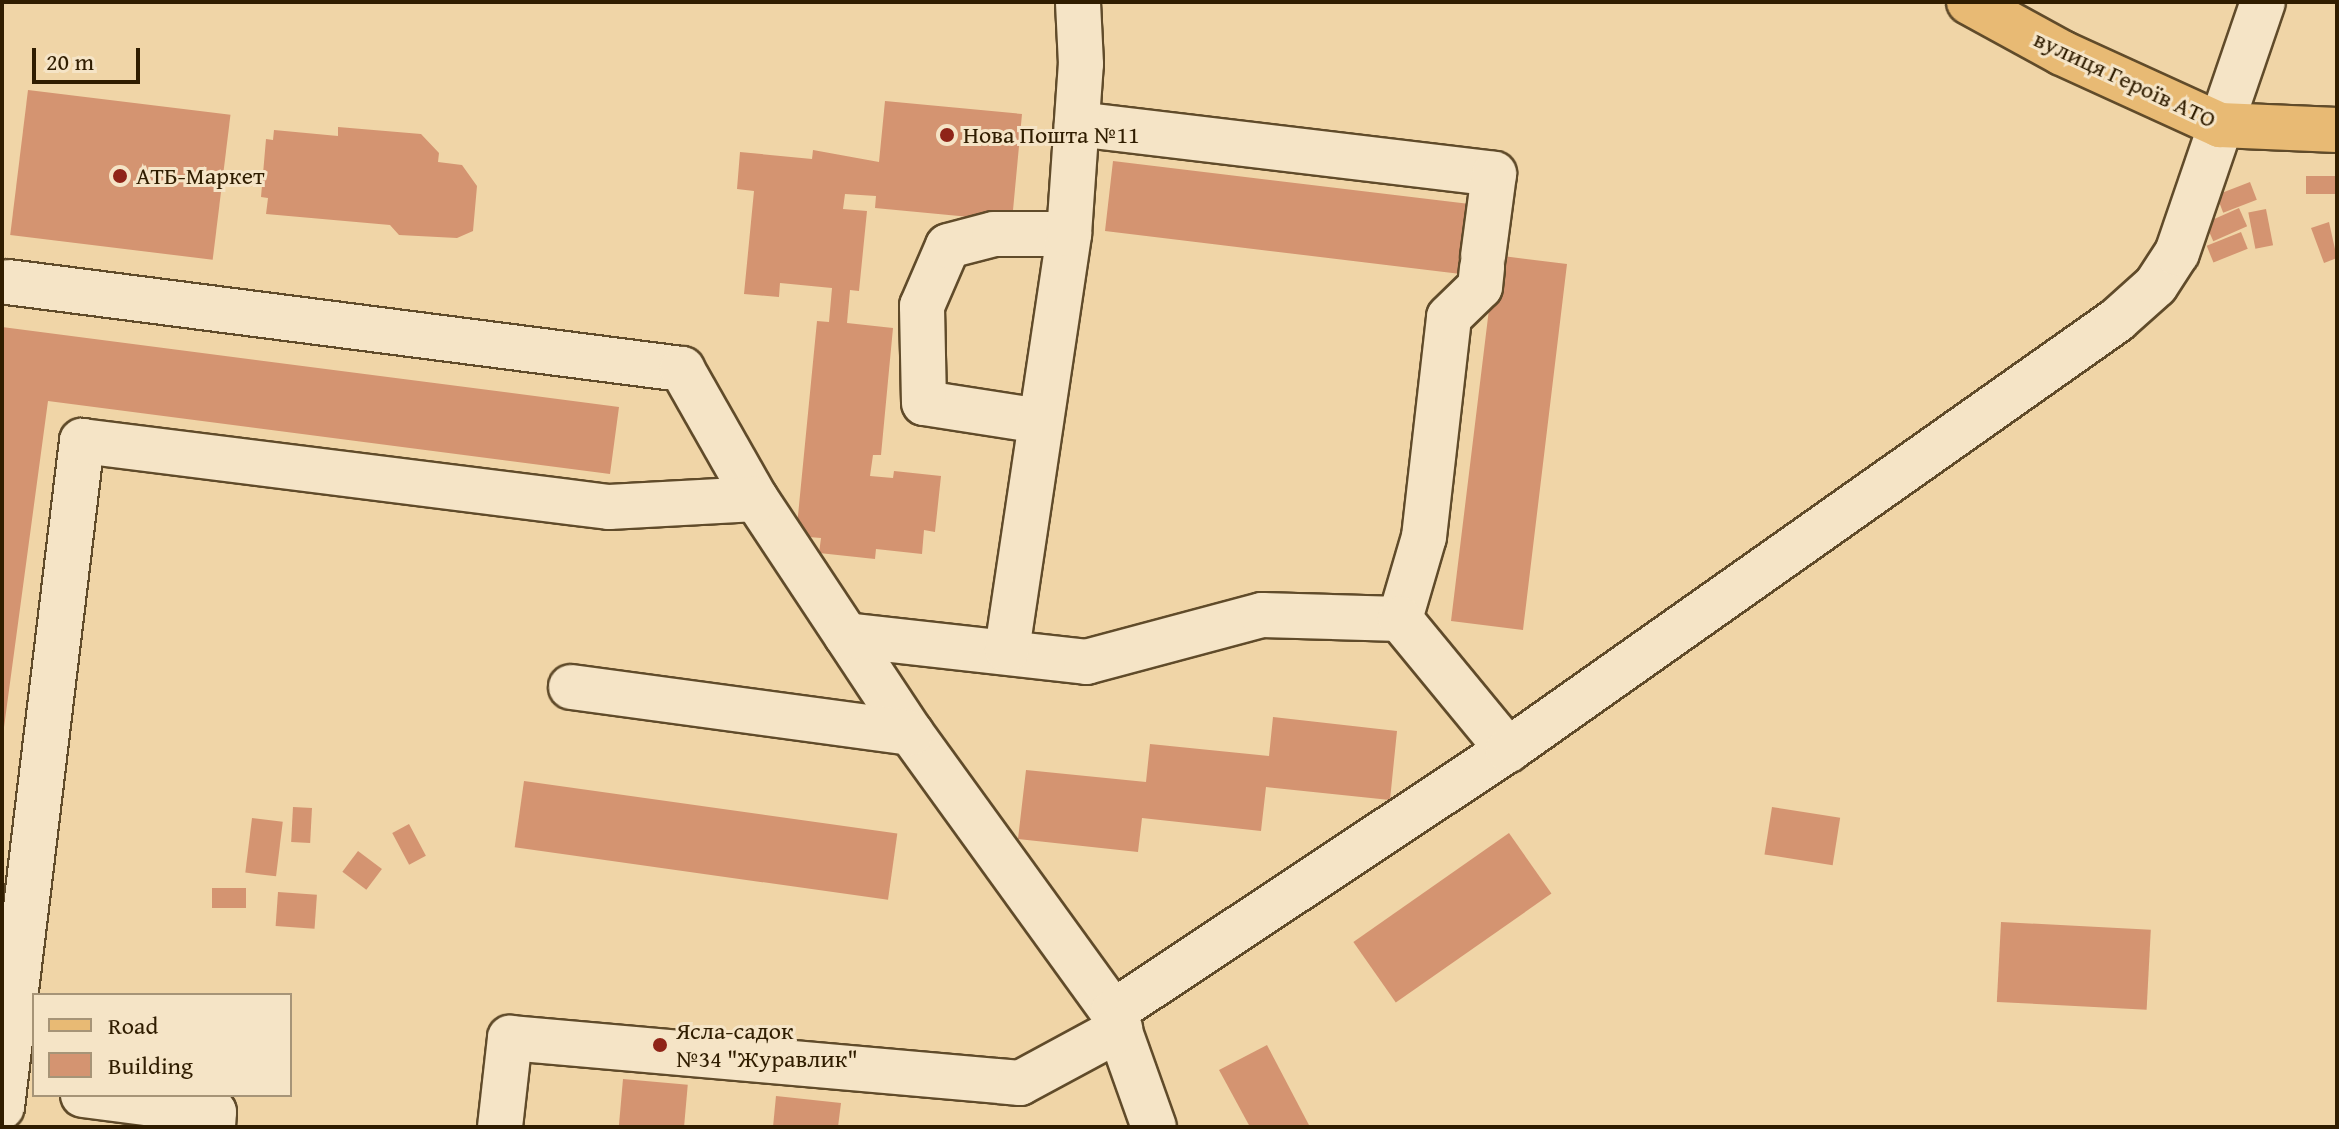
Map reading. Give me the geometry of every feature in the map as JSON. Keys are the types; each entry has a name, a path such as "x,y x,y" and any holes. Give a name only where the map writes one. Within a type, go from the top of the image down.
{"main road":[{"name":"вулиця Героїв АТО","path":"1969,2 2220,125 2337,130"}],"street":[{"path":"1007,650 1069,234 1077,124 1078,2"},
{"path":"500,1127 510,1038 1020,1083 1508,750 2117,320 2156,285 2177,253 2217,148 2220,125 2263,2"},
{"path":"1077,124 1494,174 1480,287 1449,317 1424,537 1400,619"},
{"path":"1040,421 924,403 922,306 948,246 994,234 1069,234"},
{"path":"8,282 682,369 756,499 911,733 1116,1020 1154,1127"},
{"path":"11,1091 82,441 609,507 756,499"},
{"path":"846,635 1007,650 1086,662 1262,615 1400,619 1508,750"},
{"path":"571,687 911,733"},
{"path":"98,1097 214,1112 213,1127"}],"building":[{"name":"АТБ-Маркет","path":"28,90 230,115 213,260 10,235"},
{"path":"885,101 1022,114 1012,221 875,208 876,196 845,194 843,209 867,211 859,291 850,290 847,323 893,328 881,455 873,455 870,476 893,478 894,471 941,476 935,532 924,530 922,554 876,549 875,559 819,553 821,538 796,536 817,321 829,322 832,288 780,283 779,297 744,294 754,191 737,189 740,152 812,159 813,150 879,162"},
{"path":"338,127 421,134 439,153 438,162 462,165 477,186 473,231 457,238 399,235 390,225 266,214 268,198 261,197 266,139 273,140 274,130 338,136"},
{"path":"1113,161 1478,205 1495,255 1567,264 1523,630 1451,621 1494,268 1469,275 1105,231"},
{"path":"2306,176 2337,176 2337,194 2306,194"},
{"path":"2250,182 2257,200 2223,213 2216,195"},
{"path":"2239,208 2247,226 2213,241 2205,223"},
{"path":"2266,209 2273,245 2255,249 2248,212"},
{"path":"2329,222 2337,258 2324,263 2311,228"},
{"path":"2241,232 2248,249 2213,263 2207,246"},
{"path":"2,327 619,407 610,474 48,401 2,742"},
{"path":"1273,717 1397,731 1390,800 1266,787 1261,831 1142,818 1138,852 1018,839 1026,770 1146,782 1150,744 1269,756"},
{"path":"524,781 897,833 888,900 515,847"},
{"path":"293,807 312,808 310,843 291,842"},
{"path":"1772,807 1840,818 1833,865 1764,854"},
{"path":"252,818 283,822 276,876 245,873"},
{"path":"409,824 426,856 409,865 392,833"},
{"path":"1509,833 1551,894 1396,1003 1353,942"},
{"path":"358,851 382,869 366,890 342,872"},
{"path":"212,888 246,888 246,908 212,908"},
{"path":"278,892 317,895 315,929 276,926"},
{"path":"2001,922 2151,930 2147,1010 1997,1002"},
{"path":"1267,1045 1310,1127 1250,1127 1219,1070"},
{"path":"623,1079 688,1085 684,1127 619,1127"},
{"path":"776,1096 841,1103 838,1127 773,1127"}],"place":[{"name":"Нова Пошта №11","path":"947,135"},
{"name":"АТБ-Маркет","path":"120,176"},
{"name":"Ясла-садок №34 \"Журавлик\"","path":"660,1045"}]}
